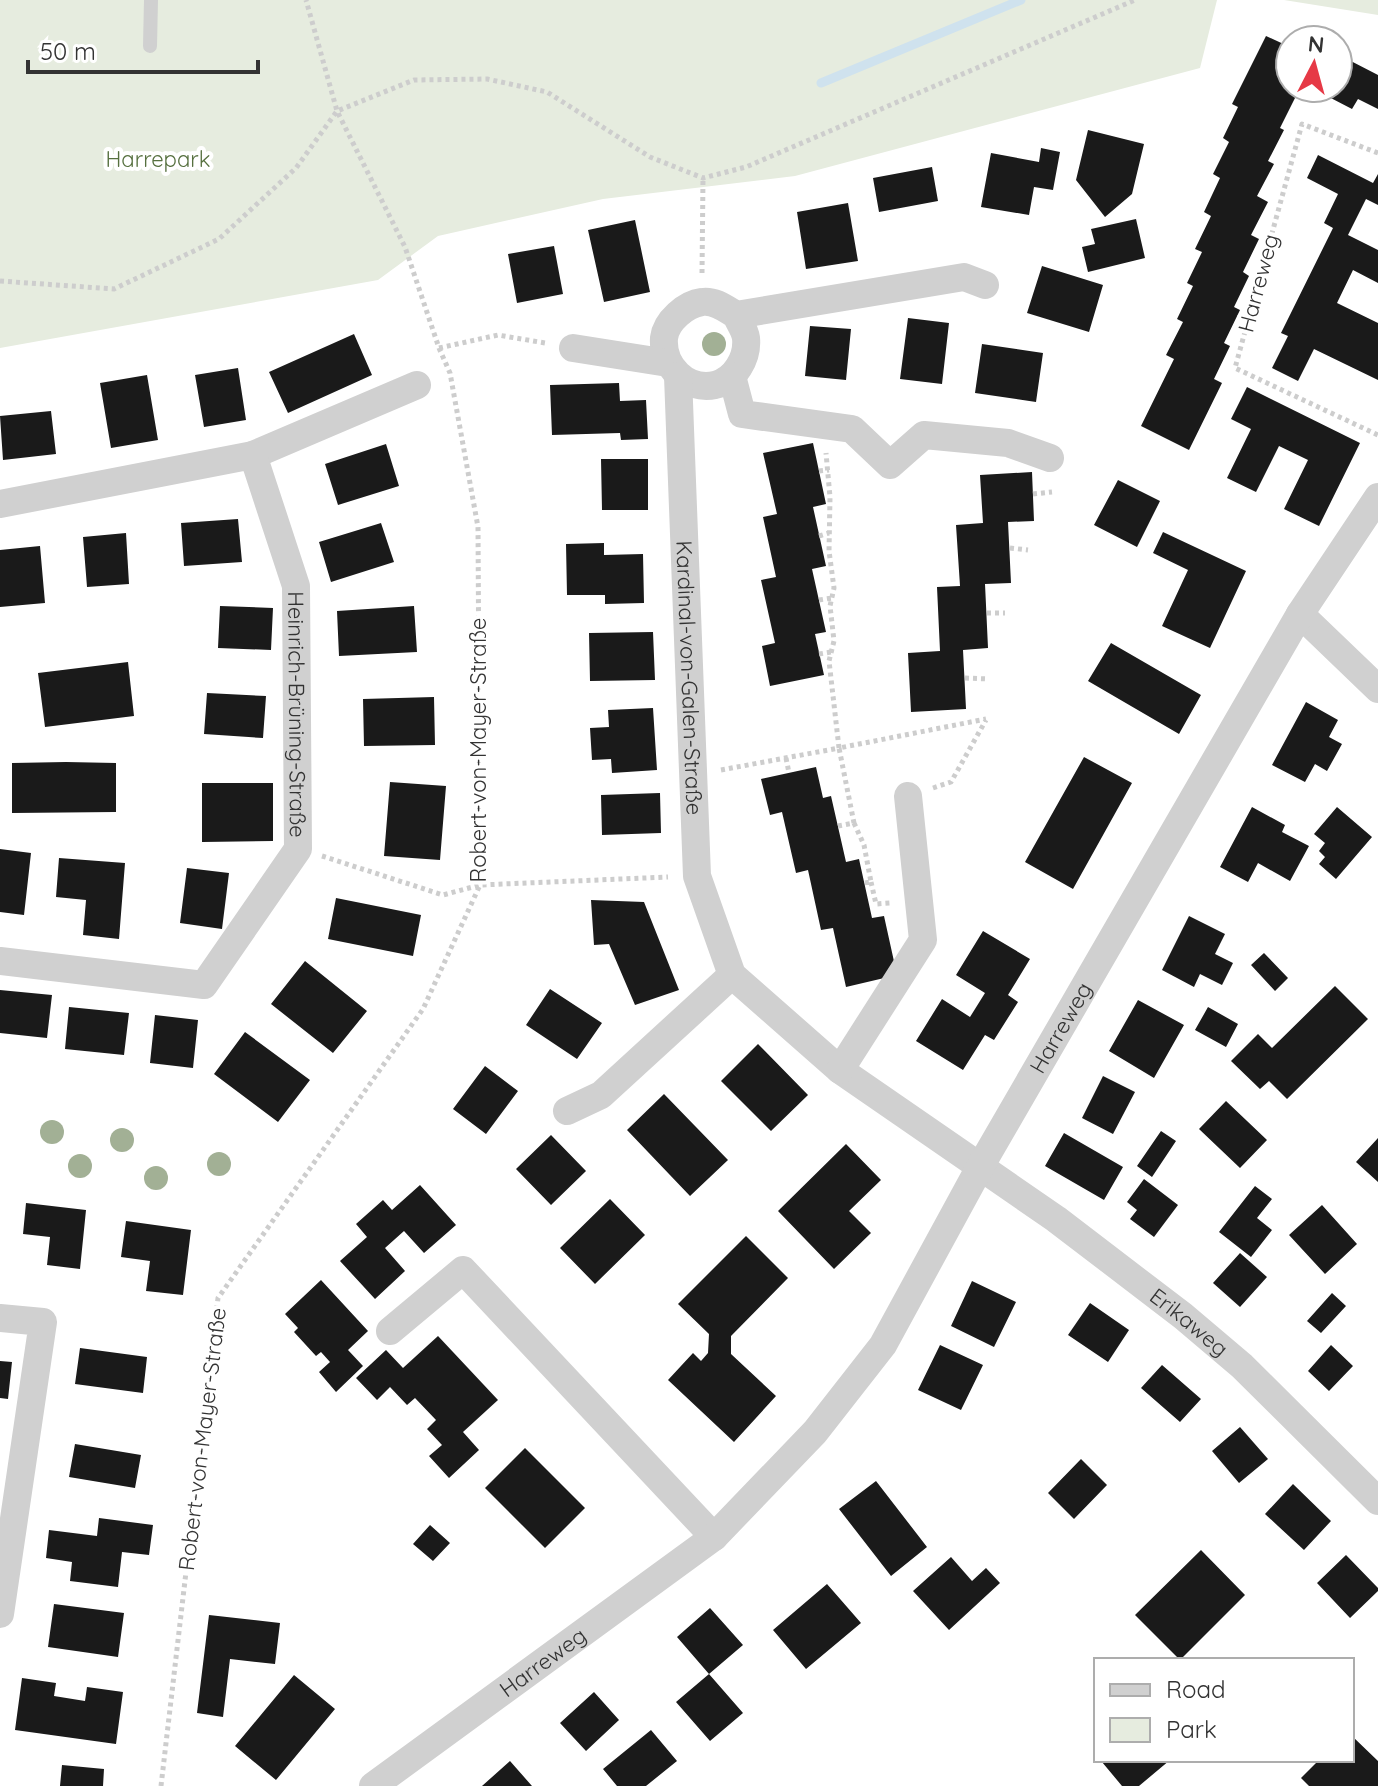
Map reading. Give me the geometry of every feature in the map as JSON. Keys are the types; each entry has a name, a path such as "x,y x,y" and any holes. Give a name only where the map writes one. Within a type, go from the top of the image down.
{"street":[{"path":"736,315 964,277 985,285"},
{"path":"573,348 673,369 696,385 715,385 732,376 745,357 746,335 736,315 720,305 702,302"},
{"name":"Kardinal-von-Galen-Straße","path":"702,302 677,313 664,336 673,369 697,876 732,975 840,1070 980,1167"},
{"path":"732,376 742,414 852,429 890,465 924,435 1008,443 1050,458"},
{"path":"0,504 253,455 417,385"},
{"name":"Heinrich-Brüning-Straße","path":"0,961 204,985 298,849 296,586 253,455"},
{"name":"Harreweg","path":"373,1786 714,1537 815,1432 883,1345 980,1167 1300,614 1378,497"},
{"path":"1300,614 1378,689"},
{"path":"840,1070 923,940 908,796"},
{"path":"567,1111 601,1095 732,975"},
{"name":"Erikaweg","path":"980,1167 1056,1219 1183,1316 1242,1366 1378,1501"},
{"path":"390,1331 463,1270 714,1537"},
{"path":"0,1318 43,1322 0,1614"}],"lane":[{"path":"150,46 151,0"}],"path":[{"name":"Robert-von-Mayer-Straße","path":"161,1786 218,1298 423,1009 480,885 478,527 450,373 405,247 337,111 306,0"},
{"path":"0,281 114,289 219,239 296,168 337,111 414,80 487,79 547,92 650,157 703,178 746,167 1135,0"},
{"name":"Harreweg","path":"1378,153 1302,124 1235,368 1378,435"},
{"path":"702,302 703,178"},
{"path":"439,348 498,335 573,348"},
{"path":"821,425 829,470 829,551 834,588 830,606 834,641 829,661 839,748 854,823 864,845 867,882 876,904 890,903 894,917"},
{"path":"819,471 829,470"},
{"path":"1033,494 1052,492"},
{"path":"819,536 829,533"},
{"path":"1010,548 1028,550"},
{"path":"819,600 832,598"},
{"path":"987,613 1005,613"},
{"path":"819,654 831,652"},
{"path":"965,678 988,679"},
{"path":"694,775 986,719 951,782 908,796"},
{"path":"786,758 789,773"},
{"path":"838,826 854,823"},
{"path":"298,849 443,895 480,885 697,876"}],"green space":[{"name":"Harrepark","path":"0,0 1217,0 1200,68 795,176 603,199 438,236 378,280 0,348"},
{"path":"1284,0 1378,0 1378,15"}],"building":[{"path":"1266,36 1274,40 1274,104 1292,104 1280,128 1284,130 1268,161 1274,164 1257,196 1268,202 1251,235 1259,239 1243,272 1249,276 1234,307 1240,310 1224,343 1230,346 1214,379 1222,383 1189,450 1141,426 1174,359 1166,355 1183,322 1177,319 1193,286 1187,283 1202,252 1195,249 1211,216 1204,212 1220,178 1213,174 1229,142 1223,138 1238,107 1232,104"},
{"path":"1354,63 1378,75 1378,109 1358,99 1352,109 1342,104 1354,104"},
{"path":"1088,130 1144,144 1132,194 1105,217 1076,180"},
{"path":"1041,148 1060,152 1053,190 1034,187 1029,215 981,207 991,153 1039,162"},
{"path":"1318,155 1373,183 1378,174 1378,205 1366,199 1348,235 1378,250 1378,283 1353,270 1337,303 1378,323 1378,380 1314,349 1298,381 1272,368 1288,336 1281,333 1333,228 1324,223 1338,194 1307,178"},
{"path":"932,167 938,201 879,212 873,178"},
{"path":"848,203 858,261 806,269 797,212"},
{"path":"1136,219 1145,258 1088,272 1082,247 1095,244 1091,229"},
{"path":"635,220 650,292 604,302 588,230"},
{"path":"554,246 563,294 517,303 508,254"},
{"path":"1042,266 1103,285 1089,332 1027,313"},
{"path":"908,318 949,323 942,384 900,379"},
{"path":"810,326 851,329 846,380 805,376"},
{"path":"354,334 372,375 288,413 269,372"},
{"path":"982,344 1043,353 1036,402 975,393"},
{"path":"238,368 246,420 204,427 195,375"},
{"path":"147,375 158,440 111,448 100,383"},
{"path":"619,383 620,401 646,400 648,439 621,440 620,433 552,435 550,385"},
{"path":"1247,387 1360,443 1319,526 1284,509 1308,460 1279,446 1256,492 1227,478 1251,429 1231,419"},
{"path":"51,411 56,454 3,460 0,416"},
{"path":"813,443 826,504 813,507 826,566 812,569 826,632 815,634 824,675 770,686 762,646 775,643 761,580 776,577 763,517 777,514 763,453"},
{"path":"386,444 399,486 338,505 325,464"},
{"path":"601,459 648,459 648,510 602,510"},
{"path":"1032,472 1034,521 1008,522 1011,583 985,584 988,648 963,650 966,709 911,712 908,653 940,651 937,587 960,586 956,525 983,523 980,475"},
{"path":"1118,480 1160,501 1137,547 1094,525"},
{"path":"238,519 242,562 184,566 181,523"},
{"path":"381,523 394,562 331,582 319,542"},
{"path":"1163,532 1246,571 1210,648 1162,626 1188,570 1153,553"},
{"path":"126,533 129,584 87,587 83,537"},
{"path":"604,543 604,555 643,554 644,603 605,604 605,595 567,595 566,544"},
{"path":"40,546 45,603 0,607 0,550"},
{"path":"220,606 273,608 271,650 218,648"},
{"path":"414,606 417,652 339,656 337,611"},
{"path":"653,632 655,680 590,681 589,633"},
{"path":"1111,643 1201,695 1179,734 1088,681"},
{"path":"128,662 134,716 45,727 38,673"},
{"path":"207,693 266,696 263,738 204,734"},
{"path":"434,697 435,745 364,746 363,699"},
{"path":"1306,702 1338,720 1329,737 1342,744 1327,771 1315,764 1305,782 1272,765"},
{"path":"653,708 657,770 612,773 611,759 592,760 590,728 609,727 608,710"},
{"path":"1084,757 1132,783 1073,889 1025,862"},
{"path":"12,763 116,763 116,812 12,813"},
{"path":"816,767 823,798 831,796 846,862 859,859 872,918 884,916 897,975 846,987 833,928 821,930 808,870 796,873 782,812 770,815 761,779"},
{"path":"390,782 446,786 440,860 384,856"},
{"path":"202,783 273,783 273,841 202,842"},
{"path":"660,793 661,833 602,835 601,795"},
{"path":"1252,807 1285,825 1282,832 1309,846 1290,881 1258,863 1248,882 1220,867"},
{"path":"1337,807 1372,837 1336,879 1319,864 1325,857 1319,851 1325,843 1314,834"},
{"path":"0,849 31,853 24,915 0,912"},
{"path":"59,858 125,863 119,939 83,935 86,900 56,897"},
{"path":"187,868 229,873 222,929 180,923"},
{"path":"336,898 421,915 413,956 328,939"},
{"path":"591,900 644,902 679,990 635,1005 609,944 594,945"},
{"path":"1189,916 1225,934 1215,954 1233,963 1222,985 1200,974 1194,987 1162,970"},
{"path":"983,931 1030,959 1008,995 1018,1002 994,1040 985,1035 963,1070 916,1041 942,999 970,1017 985,993 956,975"},
{"path":"1264,953 1288,978 1275,991 1251,965"},
{"path":"305,961 367,1011 333,1053 271,1004"},
{"path":"1335,986 1368,1019 1287,1099 1269,1081 1260,1089 1231,1061 1258,1034 1272,1048"},
{"path":"550,989 602,1023 577,1059 526,1025"},
{"path":"0,990 52,995 47,1038 0,1033"},
{"path":"1138,1000 1184,1025 1154,1078 1109,1051"},
{"path":"69,1007 129,1013 124,1055 65,1049"},
{"path":"1208,1007 1238,1024 1226,1047 1195,1030"},
{"path":"155,1015 198,1020 193,1068 150,1063"},
{"path":"245,1032 310,1080 278,1122 214,1074"},
{"path":"758,1044 808,1095 771,1131 721,1081"},
{"path":"485,1066 518,1091 486,1134 453,1109"},
{"path":"1103,1076 1135,1092 1113,1134 1082,1118"},
{"path":"664,1094 728,1160 690,1196 627,1130"},
{"path":"1226,1101 1267,1140 1240,1168 1199,1129"},
{"path":"1161,1131 1176,1141 1152,1177 1137,1166"},
{"path":"1064,1133 1123,1167 1104,1200 1045,1166"},
{"path":"551,1135 586,1171 551,1205 516,1169"},
{"path":"1378,1138 1378,1182 1356,1162"},
{"path":"846,1144 881,1180 849,1211 871,1233 834,1269 778,1211"},
{"path":"1144,1179 1178,1205 1154,1237 1130,1219 1137,1210 1127,1202"},
{"path":"420,1185 456,1225 424,1253 404,1231 385,1248 405,1271 375,1299 340,1261 367,1237 356,1224 383,1200 392,1210"},
{"path":"1255,1186 1272,1199 1257,1218 1272,1230 1251,1257 1219,1232"},
{"path":"610,1199 645,1235 595,1284 560,1248"},
{"path":"26,1203 86,1210 80,1269 47,1265 50,1237 23,1234"},
{"path":"1322,1205 1357,1244 1325,1274 1289,1235"},
{"path":"126,1221 191,1230 183,1295 146,1291 150,1261 121,1257"},
{"path":"746,1236 788,1278 731,1336 731,1354 776,1396 734,1442 668,1380 693,1353 701,1361 708,1353 709,1334 678,1304"},
{"path":"1240,1253 1267,1277 1240,1307 1213,1283"},
{"path":"321,1280 368,1331 348,1350 363,1366 336,1392 319,1372 330,1362 321,1352 316,1356 294,1332 298,1328 285,1314"},
{"path":"972,1281 1016,1302 994,1347 951,1326"},
{"path":"1332,1293 1346,1306 1321,1333 1307,1321"},
{"path":"1090,1303 1129,1330 1108,1362 1068,1335"},
{"path":"438,1336 498,1400 463,1432 479,1450 449,1478 429,1456 442,1445 427,1429 436,1420 415,1398 407,1405 390,1387 377,1400 356,1378 386,1350 403,1368"},
{"path":"940,1345 983,1365 961,1410 918,1390"},
{"path":"1331,1345 1353,1366 1329,1391 1308,1371"},
{"path":"80,1348 147,1357 143,1393 75,1384"},
{"path":"0,1361 12,1362 8,1399 0,1398"},
{"path":"1162,1365 1201,1399 1180,1422 1141,1388"},
{"path":"1240,1427 1268,1459 1239,1483 1212,1451"},
{"path":"75,1444 141,1455 135,1488 69,1477"},
{"path":"525,1448 585,1508 545,1548 485,1488"},
{"path":"1081,1459 1107,1485 1074,1519 1048,1493"},
{"path":"876,1481 927,1547 891,1576 839,1509"},
{"path":"1293,1484 1331,1521 1304,1550 1265,1514"},
{"path":"99,1518 153,1525 149,1555 122,1552 118,1587 70,1581 72,1562 46,1558 49,1530 97,1536"},
{"path":"430,1525 450,1543 433,1561 413,1544"},
{"path":"1201,1550 1245,1595 1182,1658 1178,1658 1135,1615"},
{"path":"1346,1555 1378,1588 1350,1618 1317,1583"},
{"path":"951,1557 972,1581 986,1568 1000,1583 949,1630 913,1591"},
{"path":"827,1584 861,1623 806,1669 773,1630"},
{"path":"54,1604 124,1613 118,1657 48,1647"},
{"path":"710,1608 743,1645 709,1674 677,1637"},
{"path":"209,1615 280,1623 275,1664 230,1659 223,1717 197,1713"},
{"path":"709,1674 743,1713 710,1741 676,1702"},
{"path":"294,1675 335,1709 276,1780 235,1746"},
{"path":"22,1678 56,1683 54,1696 85,1701 87,1687 123,1692 116,1744 15,1730"},
{"path":"594,1692 619,1720 586,1751 560,1723"},
{"path":"651,1730 677,1761 646,1786 617,1786 603,1769"},
{"path":"1354,1738 1378,1761 1378,1786 1309,1786 1301,1778 1317,1762 1354,1762"},
{"path":"510,1761 532,1786 482,1786"},
{"path":"1102,1762 1168,1762 1139,1786 1122,1786"},
{"path":"62,1765 104,1769 103,1786 60,1786"}],"waterway":[{"path":"821,83 1021,0"}]}
